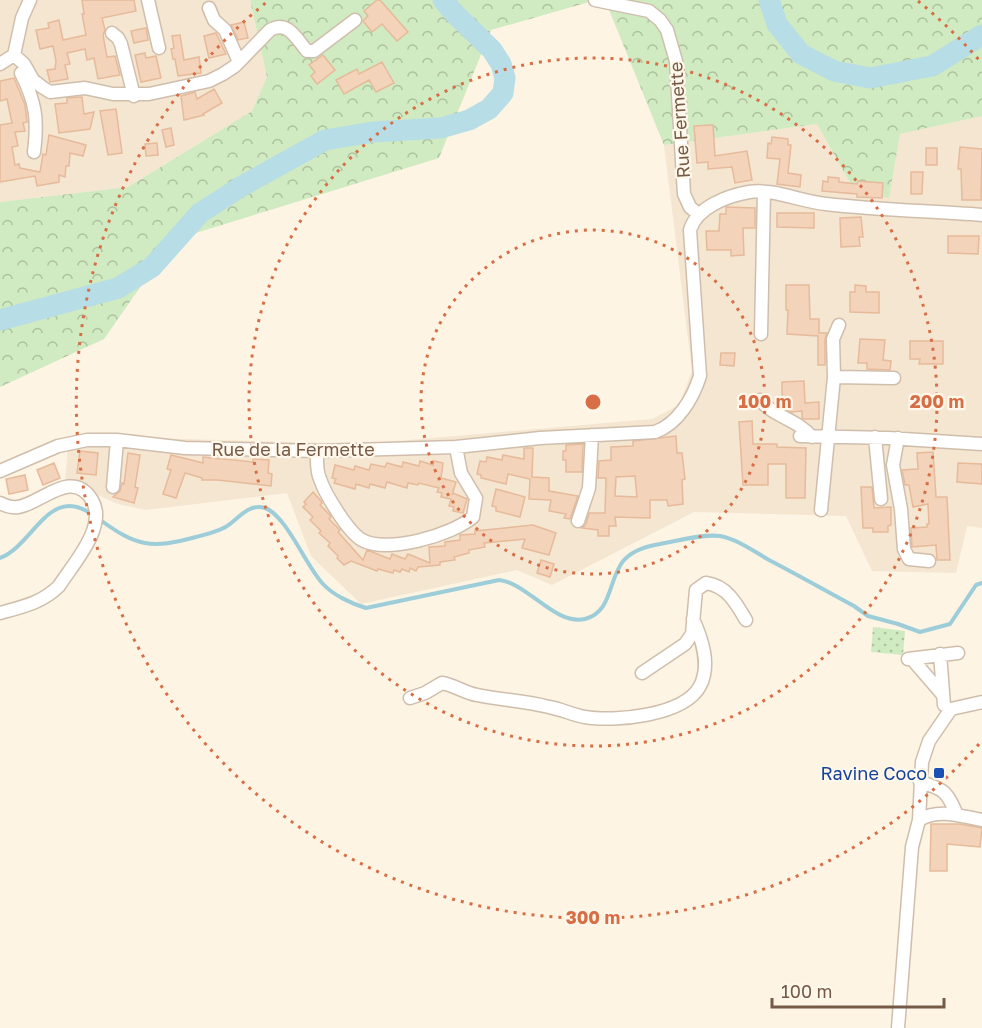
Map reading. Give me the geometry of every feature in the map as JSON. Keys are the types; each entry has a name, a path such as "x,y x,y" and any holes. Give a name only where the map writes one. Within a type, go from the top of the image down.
{"street":[{"path":"30,0 22,18 14,55 34,102 37,128 34,152"},
{"path":"148,0 159,48"},
{"name":"Rue Fermette","path":"596,0 649,11 667,30 676,61 684,194 690,207 698,214"},
{"path":"209,8 214,20 225,30 239,62"},
{"path":"14,55 24,64 33,80 51,92 85,88 134,96 169,91 223,75 276,26 289,29 307,51 314,51 355,20"},
{"path":"111,33 118,38 121,44 134,96"},
{"path":"0,64 14,55"},
{"path":"698,214 731,196 764,192 824,204 982,215"},
{"path":"761,334 764,192"},
{"name":"Rue de la Fermette","path":"0,471 58,446 87,440 117,440 185,447 317,452 456,447 540,438 643,434 665,429 678,416 697,387 700,376 689,239 692,222 698,214"},
{"path":"821,510 834,377 833,339 839,325"},
{"path":"834,377 894,378"},
{"path":"760,400 766,407 800,424 806,436 898,438 982,444"},
{"path":"578,521 589,488 592,435"},
{"path":"875,437 880,499"},
{"path":"898,438 893,465 901,508 904,549 909,559 929,561"},
{"path":"113,487 117,440"},
{"path":"317,452 319,479 349,528 363,541 386,544 423,539 444,533 472,517 476,498 461,473 456,447"},
{"path":"0,503 20,507 53,490 78,488 86,491 93,502 96,515 94,531 59,586 52,593 32,604 0,613"},
{"path":"642,673 685,644 692,634 696,590 706,583 716,585 726,592 746,620"},
{"path":"410,698 425,693 442,683 474,695 550,707 584,717 607,719 635,717 660,711 691,697 700,685 705,667 704,652 693,619"},
{"path":"946,703 910,659 958,653"},
{"path":"898,1028 912,848 919,820 922,762 946,703 940,654"},
{"path":"946,703 982,702"},
{"path":"920,782 944,790 957,815"},
{"path":"919,820 928,814 938,812 982,820"}],"shaded area":[{"path":"0,0 250,0 267,77 252,111 128,187 0,202"},
{"path":"982,116 982,528 967,526 956,573 872,571 846,516 694,512 552,585 517,570 361,604 311,556 287,493 146,510 118,504 65,481 69,436 363,444 652,419 679,405 692,371 664,145 817,124 855,192 889,197 900,134"}],"green space":[{"path":"250,0 596,0 491,30 439,158 173,240 104,339 0,387 0,202 128,187 252,111 267,77"},
{"path":"605,0 982,0 982,116 900,134 889,198 855,192 817,124 664,145"},
{"path":"873,627 905,631 903,655 871,652"}],"building":[{"path":"82,0 134,0 136,11 102,18 107,57 115,56 120,75 98,79 94,58 87,60 85,49 67,53 70,64 65,65 68,79 50,82 47,70 55,69 56,61 53,46 40,49 36,30 49,28 48,23 59,20 63,40 86,35"},
{"path":"380,0 408,32 397,41 382,24 372,32 363,21 368,16 364,11"},
{"path":"244,22 248,38 238,40 231,25"},
{"path":"146,28 148,40 134,43 131,31"},
{"path":"216,33 226,54 209,58 204,36"},
{"path":"180,35 184,60 199,57 201,73 178,76 171,49 174,48 172,36"},
{"path":"145,53 146,58 156,56 161,78 141,82 135,55"},
{"path":"323,55 335,70 317,84 311,76 315,72 309,65"},
{"path":"382,62 394,83 376,92 369,80 344,94 336,80 357,69 359,74"},
{"path":"14,78 25,105 27,122 23,123 25,131 15,132 18,146 12,147 15,165 19,164 20,168 40,172 43,154 46,155 49,135 86,145 83,156 70,153 65,177 59,175 59,182 37,186 35,176 0,182 0,125 12,123 7,99 0,101 0,81"},
{"path":"214,89 222,103 204,115 184,120 181,96 195,92 197,99"},
{"path":"82,97 84,114 94,112 90,129 59,133 55,104 67,103 67,98"},
{"path":"116,109 122,153 108,155 100,111"},
{"path":"713,125 715,156 747,151 752,180 735,183 732,167 708,169 708,162 697,163 694,126"},
{"path":"171,128 174,145 166,147 162,130"},
{"path":"772,137 788,139 788,145 791,145 788,173 801,175 800,187 777,184 780,159 767,158 768,143 771,144"},
{"path":"157,143 158,155 146,156 145,144"},
{"path":"960,147 982,149 981,200 962,200 961,169 958,169"},
{"path":"926,148 937,148 937,165 926,165"},
{"path":"911,172 923,172 922,194 911,194"},
{"path":"828,177 839,178 839,182 857,184 858,181 883,183 882,198 857,197 857,194 822,191 823,181 828,182"},
{"path":"726,207 755,208 755,228 743,228 744,255 731,256 731,250 707,250 706,231 719,231 720,214 726,214"},
{"path":"777,213 814,213 814,228 777,227"},
{"path":"861,217 863,237 859,237 860,246 841,247 840,218"},
{"path":"948,236 979,236 978,254 948,253"},
{"path":"786,285 809,285 810,319 819,319 819,333 827,333 825,365 818,365 818,336 787,334"},
{"path":"855,285 866,286 866,292 879,292 879,313 850,312 850,292 855,292"},
{"path":"860,339 885,340 883,360 891,361 890,370 867,369 867,363 858,363"},
{"path":"910,341 943,341 943,364 919,364 920,359 910,359"},
{"path":"721,353 735,353 734,366 720,365"},
{"path":"804,381 805,403 819,402 819,419 804,419 802,411 791,412 782,407 782,382"},
{"path":"752,421 753,444 777,444 777,447 806,448 805,498 786,498 786,464 768,464 768,485 743,485 739,422"},
{"path":"676,436 677,453 682,453 685,479 682,480 683,504 668,506 667,500 650,500 650,518 615,517 616,526 609,526 609,536 598,536 598,530 582,528 586,524 589,513 605,513 606,478 598,478 599,461 611,460 611,447 633,446 633,441","holes":["635,476 637,497 615,496 616,477"]},
{"path":"583,444 582,472 566,472 563,451 566,451 566,445"},
{"path":"524,448 533,448 532,477 549,478 549,491 578,496 570,519 564,518 566,514 549,511 551,500 529,499 530,479 508,474 506,484 481,478 481,475 477,474 480,461 486,462 487,457 502,460 503,455 524,459"},
{"path":"80,451 98,453 96,475 77,473"},
{"path":"933,452 936,497 947,497 950,560 937,560 936,545 912,547 911,528 927,527 929,524 928,504 913,507 909,485 905,485 902,470 918,469 917,453"},
{"path":"128,453 140,455 135,487 138,488 134,503 113,497 120,491 122,483 124,484"},
{"path":"171,455 203,463 203,457 253,462 253,459 269,460 268,473 272,474 271,486 202,480 202,478 185,473 176,498 163,494 171,470 167,469"},
{"path":"420,461 433,465 434,461 443,463 441,478 456,482 452,495 453,493 467,499 463,513 453,511 454,507 449,506 451,499 441,497 442,493 437,492 439,488 408,483 407,488 387,482 385,488 370,484 369,488 356,484 355,489 334,483 336,479 332,478 335,465 354,470 355,466 369,470 371,464 385,467 387,463 402,467 403,462 419,466"},
{"path":"54,463 60,478 43,485 37,470"},
{"path":"958,463 982,464 982,484 957,482"},
{"path":"25,475 28,490 9,494 6,479"},
{"path":"861,487 872,487 874,508 891,507 891,525 888,526 888,532 873,532 873,528 863,528"},
{"path":"496,489 525,497 520,517 496,511 496,507 492,506"},
{"path":"313,492 321,501 320,505 331,517 329,519 340,530 338,532 363,560 367,550 390,559 392,554 405,559 408,554 430,563 429,547 445,546 445,542 460,540 460,535 475,534 475,531 533,525 556,533 549,555 522,548 525,539 484,543 485,547 469,550 469,553 454,557 455,560 440,562 440,565 418,567 416,571 410,568 409,572 402,569 400,572 394,570 393,573 378,569 377,571 351,561 344,565 337,558 338,556 328,546 330,543 310,520 313,517 303,507 306,504 304,502"},
{"path":"541,560 554,564 550,577 537,573"},
{"path":"931,824 960,824 982,828 980,847 947,844 947,871 930,871"}],"waterway":[{"path":"0,320 118,288 152,267 200,213 242,186 325,140 373,132 441,128 469,120 489,109 503,93 505,78 501,64 492,50 443,0"},
{"path":"769,0 777,24 801,54 834,71 870,78 932,66 982,35"},
{"name":"Ravine Coco","path":"0,558 12,551 53,511 65,506 78,507 93,515"},
{"name":"Ravine Coco","path":"99,519 135,540 156,544 180,541 214,532 227,526 250,509 265,508 281,520 323,584 343,599 366,608 499,580 520,588 552,611 563,616 585,619 601,609 619,567 633,553 654,545 706,536 720,536 733,540 854,606 868,616 920,632 950,624 976,585 982,583"}],"place":[{"name":"Ravine Coco","path":"939,773"}]}
